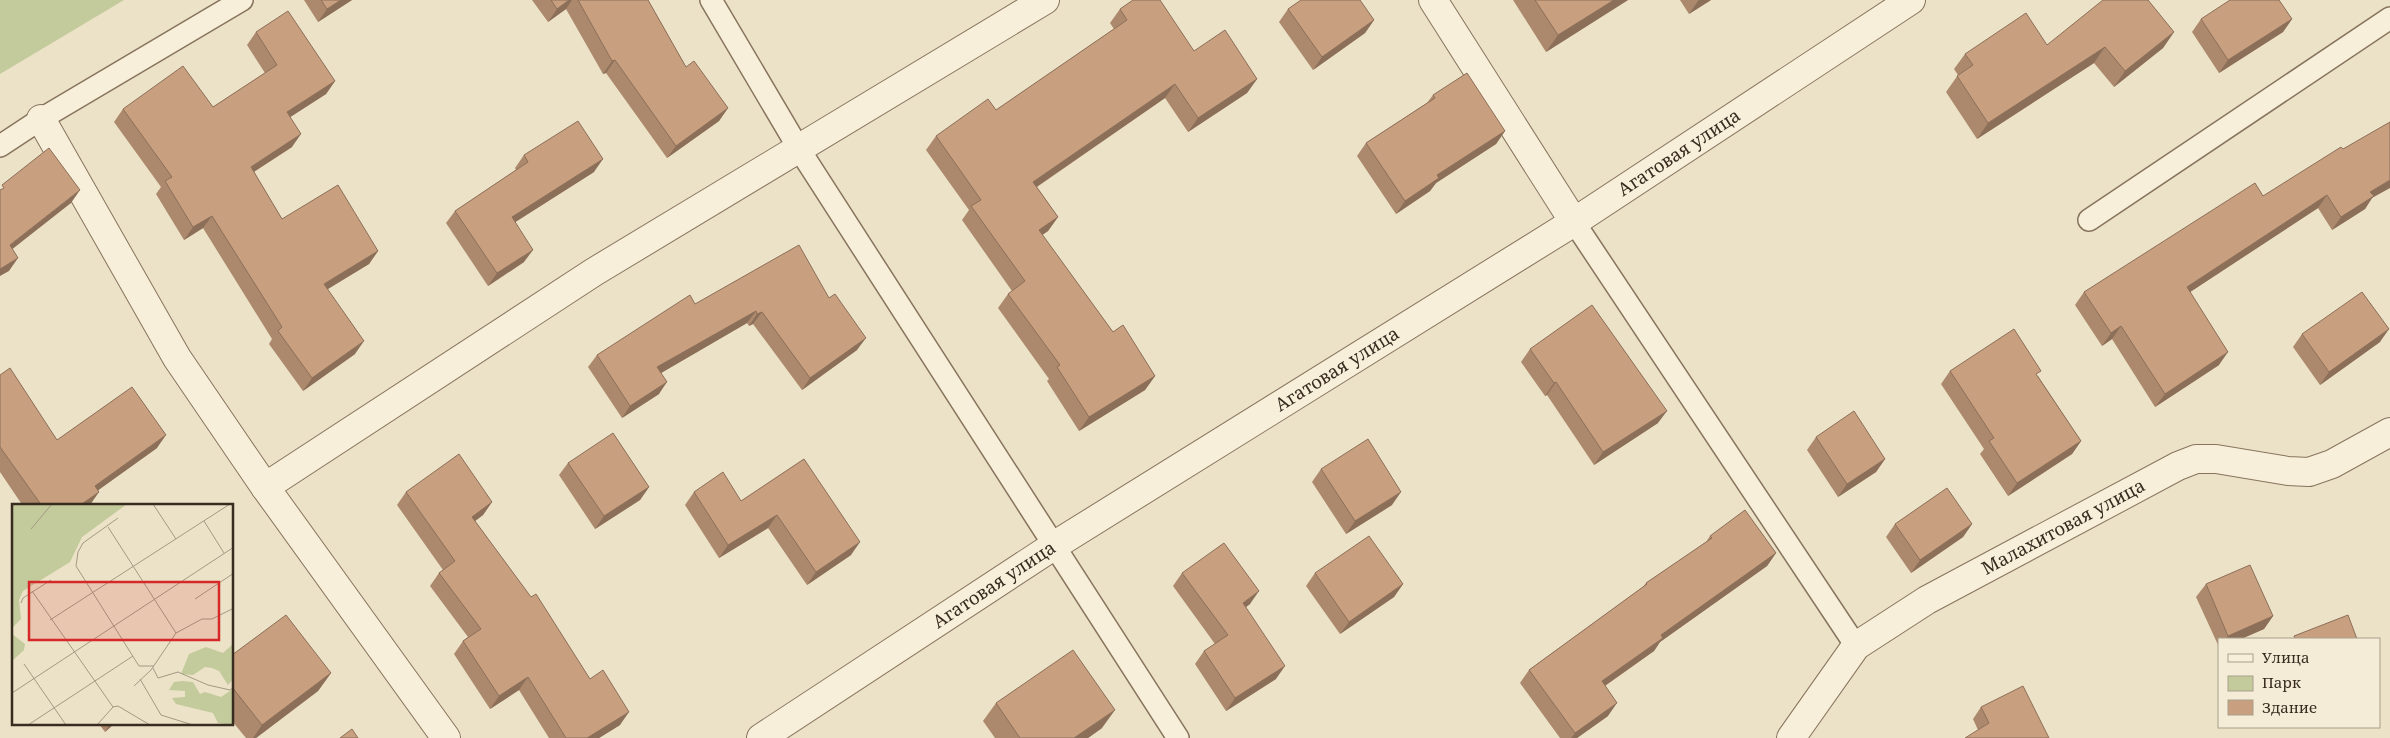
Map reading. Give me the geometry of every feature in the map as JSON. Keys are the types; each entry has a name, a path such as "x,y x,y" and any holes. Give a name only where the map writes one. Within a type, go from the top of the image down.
{"street":[{"path":"265,487 594,272 1045,0"},
{"path":"1432,0 1574,222"},
{"name":"Агатовая улица","path":"761,738 1056,545 1574,222 1911,0"},
{"path":"41,119 177,358 265,487 446,738"},
{"name":"Малахитовая улица","path":"1791,738 1856,646 1927,600 2178,466 2196,459 2216,459 2288,471 2309,472 2332,464 2390,432"}],"lane":[{"path":"0,146 41,119 242,0"},
{"path":"711,0 799,149 1056,545 1178,738"},
{"path":"2089,220 2390,18"},
{"path":"1574,222 1856,646"}],"green space":[{"path":"0,0 124,0 0,74"}],"building":[{"path":"321,0 341,0 327,9"},
{"path":"551,0 569,0 557,9"},
{"path":"578,0 648,0 686,67 694,61 728,108 676,146 615,60 612,61"},
{"path":"1133,0 1160,0 1194,51 1225,30 1257,79 1198,118 1175,84 1033,182 1058,217 1039,230 1113,332 1123,325 1155,376 1089,417 1057,367 1060,365 1008,294 1025,281 971,206 981,200 936,136 988,99 996,110 1127,20 1120,9"},
{"path":"1301,0 1360,0 1374,20 1322,57 1288,9"},
{"path":"1535,0 1614,0 1558,35"},
{"path":"2103,0 2148,0 2174,32 2125,71 2105,47 1988,123 1957,76 1973,65 1965,54 2026,13 2047,45"},
{"path":"2230,0 2279,0 2292,19 2228,60 2201,19"},
{"path":"288,11 335,81 287,112 301,134 251,167 282,219 338,185 378,251 324,284 364,341 312,378 278,331 282,327 212,216 193,227 165,181 172,177 123,109 183,66 213,107 277,65 256,32"},
{"path":"1467,73 1505,131 1437,175 1439,178 1405,201 1366,143 1435,98 1433,95"},
{"path":"578,121 603,159 512,217 533,250 497,273 455,211 528,162 524,155"},
{"path":"2390,122 2390,180 2370,192 2374,196 2341,217 2327,195 2187,287 2228,352 2165,394 2121,326 2111,333 2084,292 2255,183 2263,196 2341,147 2343,149"},
{"path":"49,148 80,190 10,245 18,258 0,269 0,190 4,188 2,185"},
{"path":"799,245 829,298 835,294 866,338 810,378 762,312 757,314 756,311 657,367 667,382 630,406 597,355 690,295 695,304"},
{"path":"2362,292 2389,329 2329,372 2302,334"},
{"path":"1592,305 1667,411 1603,452 1556,382 1554,383 1530,349"},
{"path":"2014,329 2041,371 2036,374 2081,441 2017,483 1989,441 1994,438 1950,371"},
{"path":"10,368 57,440 132,387 166,435 95,486 99,492 82,504 41,504 0,447 0,375"},
{"path":"1854,411 1885,459 1847,484 1816,437"},
{"path":"613,433 649,487 604,516 568,463"},
{"path":"1368,439 1401,492 1355,521 1321,469"},
{"path":"459,454 492,502 472,517 531,597 536,594 590,679 603,670 629,712 587,738 566,738 528,677 499,696 463,641 481,629 439,573 455,561 406,492"},
{"path":"804,459 860,542 816,572 777,515 728,545 694,492 723,472 741,501"},
{"path":"1947,488 1972,524 1920,560 1895,524"},
{"path":"1745,510 1776,553 1661,635 1663,638 1602,681 1617,703 1575,733 1529,670 1646,583 1712,538 1710,536"},
{"path":"1369,536 1403,584 1349,622 1315,573"},
{"path":"1224,543 1259,591 1243,603 1285,666 1235,698 1204,651 1228,635 1182,573"},
{"path":"2250,565 2273,616 2228,636 2206,584"},
{"path":"286,615 331,673 262,725 234,690 234,654"},
{"path":"2348,615 2357,638 2295,638 2294,636"},
{"path":"1073,650 1115,710 1074,738 1020,738 996,703"},
{"path":"2023,686 2049,738 1965,738 1989,723 1981,707"},
{"path":"352,729 358,738 340,738"}]}
